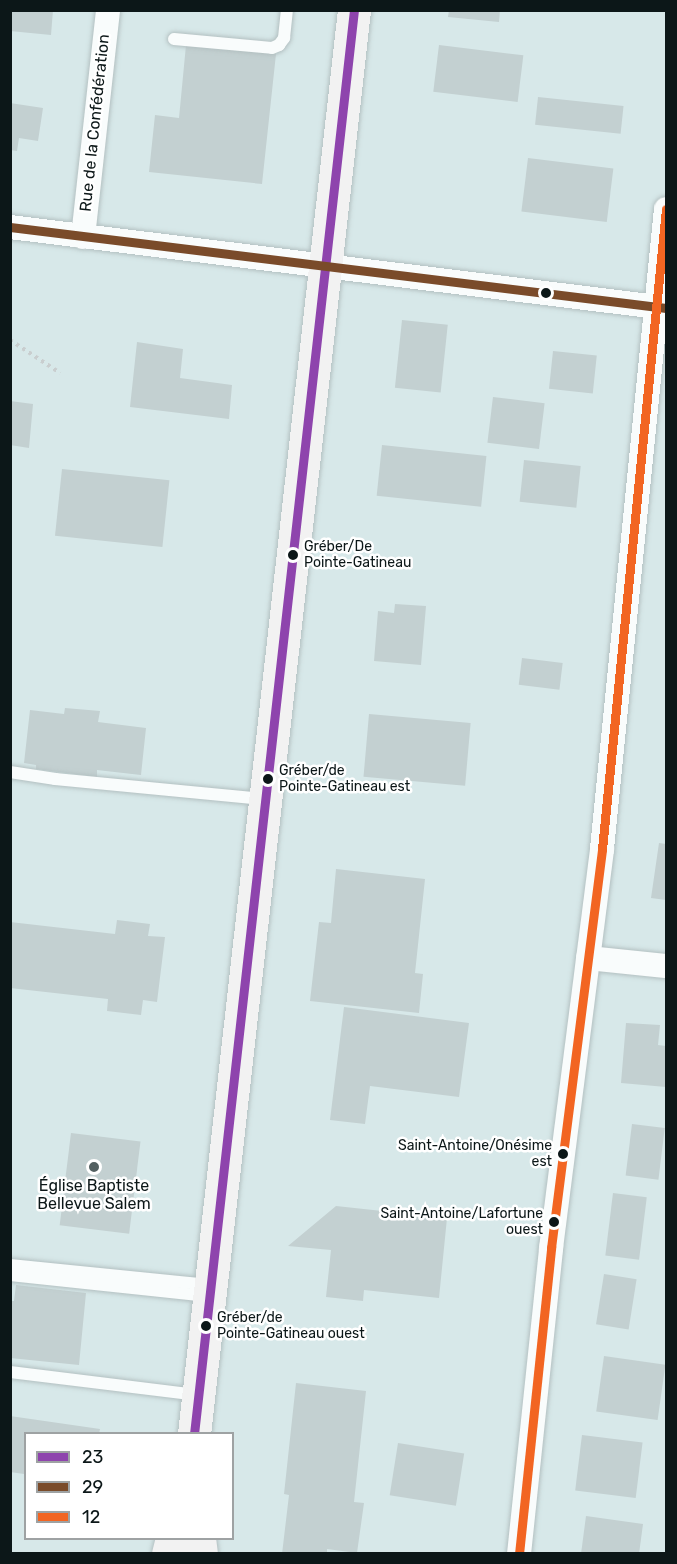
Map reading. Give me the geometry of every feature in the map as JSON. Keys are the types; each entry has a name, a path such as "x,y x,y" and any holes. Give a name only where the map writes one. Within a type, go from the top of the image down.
{"main road":[{"path":"194,1432 354,10"}],"street":[{"name":"Rue de la Confédération","path":"83,237 108,10"},
{"path":"519,1554 551,1248 606,816 662,307 666,209"},
{"path":"10,227 662,307"},
{"path":"588,958 666,966"}],"lane":[{"path":"174,39 272,48 279,45 284,38 286,10"},
{"path":"10,772 55,779 265,799"},
{"path":"10,1265 210,1290"},
{"path":"10,1275 210,1290"},
{"path":"10,1372 198,1395"}],"path":[{"path":"10,340 60,373"}],"building":[{"path":"10,10 53,10 51,35 10,31"},
{"path":"449,10 500,10 499,22 448,17"},
{"path":"186,45 276,54 262,184 149,172 155,115 179,118"},
{"path":"439,45 523,55 518,102 433,92"},
{"path":"538,97 624,106 621,134 535,125"},
{"path":"10,103 43,108 38,141 19,138 17,151 10,150"},
{"path":"528,158 613,168 607,222 521,212"},
{"path":"402,320 448,325 441,392 395,388"},
{"path":"137,342 183,349 180,378 232,385 229,419 130,407"},
{"path":"553,351 597,356 593,393 549,389"},
{"path":"493,397 545,403 539,449 487,443"},
{"path":"10,401 33,404 29,448 10,445"},
{"path":"382,445 486,456 481,507 377,496"},
{"path":"524,460 581,466 576,508 520,502"},
{"path":"62,469 169,480 162,547 55,536"},
{"path":"395,604 426,606 421,665 374,661 378,611 394,613"},
{"path":"522,658 563,663 559,690 519,685"},
{"path":"65,708 100,711 98,722 146,728 141,775 97,770 97,777 36,769 36,765 24,763 30,710 64,714"},
{"path":"369,714 471,723 465,786 364,777"},
{"path":"659,843 666,844 666,900 651,898"},
{"path":"336,869 425,879 415,973 423,974 419,1013 310,1001 319,922 331,923"},
{"path":"117,920 150,924 148,936 165,937 157,1002 143,1000 141,1015 107,1011 108,999 10,988 10,922 115,934"},
{"path":"344,1007 469,1023 459,1097 370,1086 365,1124 330,1120"},
{"path":"626,1023 660,1025 658,1045 666,1046 666,1087 621,1083"},
{"path":"632,1124 665,1128 658,1180 626,1176"},
{"path":"71,1133 140,1142 129,1234 60,1225"},
{"path":"613,1193 647,1197 639,1260 605,1256"},
{"path":"336,1206 447,1218 439,1298 364,1290 363,1301 326,1297 331,1250 288,1246"},
{"path":"604,1274 637,1279 629,1330 596,1324"},
{"path":"16,1285 86,1293 79,1365 10,1358 10,1301 14,1301"},
{"path":"604,1356 665,1365 658,1420 596,1411"},
{"path":"296,1383 366,1391 354,1502 364,1503 357,1553 327,1549 327,1554 282,1554 289,1495 284,1494"},
{"path":"10,1416 100,1429 99,1432 24,1432 24,1474 10,1472"},
{"path":"582,1435 643,1442 636,1498 575,1491"},
{"path":"398,1443 464,1453 456,1506 390,1495"},
{"path":"586,1516 643,1524 639,1554 581,1554"}],"transit line":[{"name":"23","path":"194,1432 354,10"},
{"name":"12","path":"519,1554 551,1248 602,849 666,209"},
{"name":"29","path":"10,227 666,308"}],"place":[{"name":"Gréber/De Pointe-Gatineau","path":"293,555"},
{"name":"Gréber/de Pointe-Gatineau est","path":"268,779"},
{"name":"Saint-Antoine/Onésime est","path":"563,1154"},
{"name":"Église Baptiste Bellevue Salem","path":"94,1167"},
{"name":"Saint-Antoine/Lafortune ouest","path":"554,1222"},
{"name":"Gréber/de Pointe-Gatineau ouest","path":"206,1326"}]}
